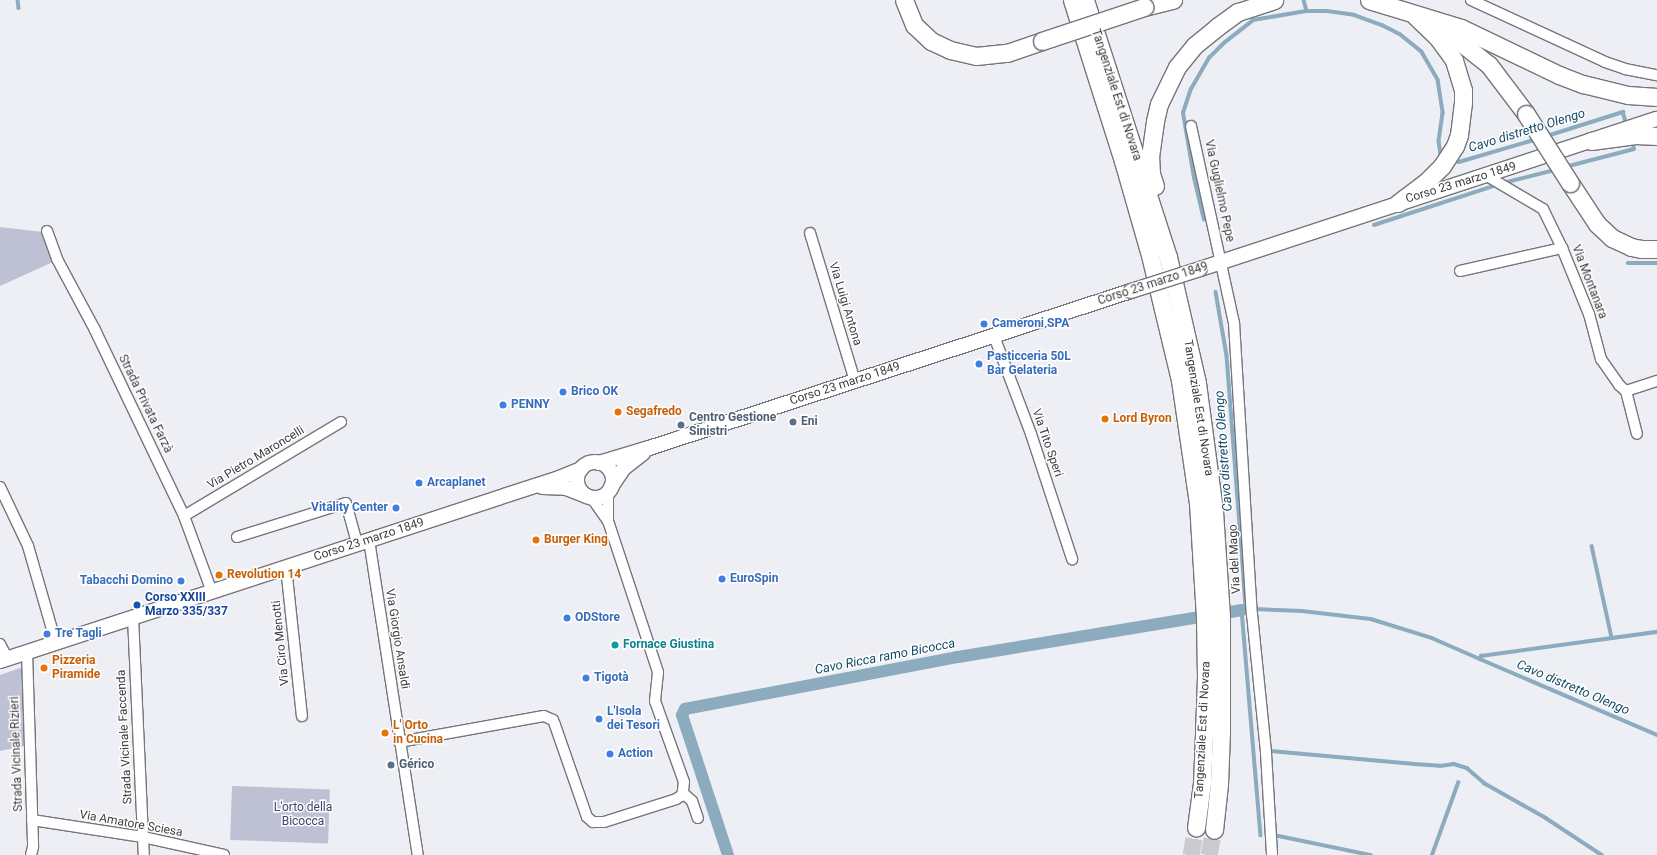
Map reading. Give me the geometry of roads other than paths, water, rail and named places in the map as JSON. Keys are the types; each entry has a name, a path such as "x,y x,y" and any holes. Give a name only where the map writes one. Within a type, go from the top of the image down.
{"highway":[{"path":"904,0 914,25 931,41 950,50 976,56 1007,53 1144,7 1173,0"},
{"path":"1068,0 1078,19"},
{"name":"Tangenziale Est di Novara","path":"1072,0 1123,161 1150,254 1180,380 1198,503 1205,618 1206,677 1202,783 1196,828"},
{"name":"Tangenziale Est di Novara","path":"1085,0 1168,257 1197,383 1214,511 1221,616 1221,732 1219,784 1214,830"},
{"path":"1168,257 1163,213 1151,174 1152,137 1158,104 1177,67 1195,45 1217,26 1238,12 1274,0"},
{"path":"1369,0 1461,28 1559,75 1583,84 1628,95 1657,97"},
{"path":"1413,14 1450,34 1483,60 1501,78 1597,224 1612,238 1631,248 1657,248"},
{"path":"1398,203 1425,183 1447,158 1459,134 1463,96 1460,78 1454,60 1439,39 1413,14"},
{"path":"1591,141 1629,132 1657,136"}],"main road":[{"path":"1629,132 1657,119"},
{"name":"Corso 23 marzo 1849","path":"599,463 1200,269 1398,203 1496,181 1591,141"},
{"name":"Corso 23 marzo 1849","path":"609,490 624,468 649,448"},
{"path":"599,463 606,466 611,473 612,482 609,490 602,496 589,496 581,491 577,481 581,469 588,464 599,463"},
{"name":"Corso 23 marzo 1849","path":"3,659 212,592 581,469"},
{"name":"Corso 23 marzo 1849","path":"533,486 566,488 589,496"}],"street":[{"path":"1471,0 1605,62 1625,69 1657,75"},
{"name":"Via Guglielmo Pepe","path":"1191,126 1221,262"},
{"name":"Via Montanara","path":"1496,181 1543,209 1562,248 1589,314 1601,360 1626,391"},
{"name":"Strada Privata Farzà","path":"47,231 57,259 95,330 184,516 212,592"},
{"name":"Via Luigi Antona","path":"810,233 855,381"},
{"path":"1460,271 1562,248"},
{"name":"Via del Mago","path":"1221,262 1234,323 1251,609 1266,753 1272,855"},
{"name":"Via Tito Speri","path":"994,336 1031,434 1072,559"},
{"path":"1637,434 1626,391 1657,381"},
{"name":"Via Pietro Maroncelli","path":"184,516 341,422"},
{"path":"0,487 28,546 56,643"},
{"path":"608,522 609,490"},
{"path":"399,742 544,716 553,720 587,817 593,822 604,822 676,799 682,793 684,782 655,701 658,672 608,522 589,496"},
{"name":"Via Giorgio Ansaldi","path":"237,537 346,503 363,542 418,855"},
{"name":"Via Ciro Menotti","path":"286,567 302,716"},
{"name":"Strada Vicinale Faccenda","path":"133,617 144,855"},
{"path":"0,644 3,659"},
{"name":"Strada Vicinale Rizieri","path":"27,652 33,847 31,855"},
{"path":"682,793 692,801 698,818"},
{"name":"Via Amatore Sciesa","path":"32,820 143,837 224,855"}],"waterway":[{"path":"18,0 19,8"},
{"name":"Cavo distretto Olengo","path":"1304,0 1307,11"},
{"name":"Cavo distretto Olengo","path":"1204,220 1194,178 1183,113 1191,89 1209,58 1224,43 1253,20 1307,11 1327,11 1354,15 1382,25 1400,34 1422,52 1438,80 1443,113 1439,141 1441,156"},
{"name":"Cavo distretto Olengo","path":"1547,136 1623,112 1627,125"},
{"name":"Cavo distretto Olengo","path":"1453,160 1459,162 1537,139"},
{"path":"1565,167 1634,149 1631,140"},
{"path":"1503,183 1555,170"},
{"path":"1374,225 1497,185"},
{"name":"Cavo distretto Olengo","path":"1628,263 1657,263"},
{"name":"Cavo distretto Olengo","path":"1216,292 1227,356 1246,609 1242,610 1261,835"},
{"path":"1592,546 1612,638"},
{"name":"Cavo distretto Olengo","path":"1253,609 1302,611 1371,619 1432,638 1480,659 1481,656 1657,632"},
{"name":"Cavo Ricca ramo Bicocca","path":"728,855 682,715 685,709 958,657 1242,610"},
{"name":"Cavo distretto Olengo","path":"1480,659 1657,735"},
{"path":"1271,751 1440,766 1454,764 1467,768 1484,783 1546,818 1602,855"},
{"path":"1432,855 1458,783"},
{"path":"1274,835 1371,855"}],"tunnel":[{"path":"1191,855 1196,828"},
{"path":"1209,855 1214,830"}],"place":[{"name":"Cameroni SPA","path":"984,324"},
{"name":"Pasticceria 50L Bar Gelateria","path":"979,364"},
{"name":"Brico OK","path":"563,392"},
{"name":"PENNY","path":"503,405"},
{"name":"Segafredo","path":"618,412"},
{"name":"Lord Byron","path":"1105,419"},
{"name":"Eni","path":"793,422"},
{"name":"Centro Gestione Sinistri","path":"681,425"},
{"name":"Arcaplanet","path":"419,483"},
{"name":"Vitality Center","path":"396,508"},
{"name":"Burger King","path":"536,540"},
{"name":"Revolution 14","path":"219,575"},
{"name":"EuroSpin","path":"722,579"},
{"name":"Tabacchi Domino","path":"181,581"},
{"name":"Corso XXIII Marzo 335/337","path":"137,605"},
{"name":"ODStore","path":"567,618"},
{"name":"Tre Tagli","path":"47,634"},
{"name":"Fornace Giustina","path":"615,645"},
{"name":"Pizzeria Piramide","path":"44,668"},
{"name":"Tigotà","path":"586,678"},
{"name":"L'Isola dei Tesori","path":"599,719"},
{"name":"L' Orto in Cucina","path":"385,733"},
{"name":"Action","path":"610,754"},
{"name":"Gérico","path":"391,765"}],"park label":[{"name":"L'orto della Bicocca","path":"303,815"}]}
